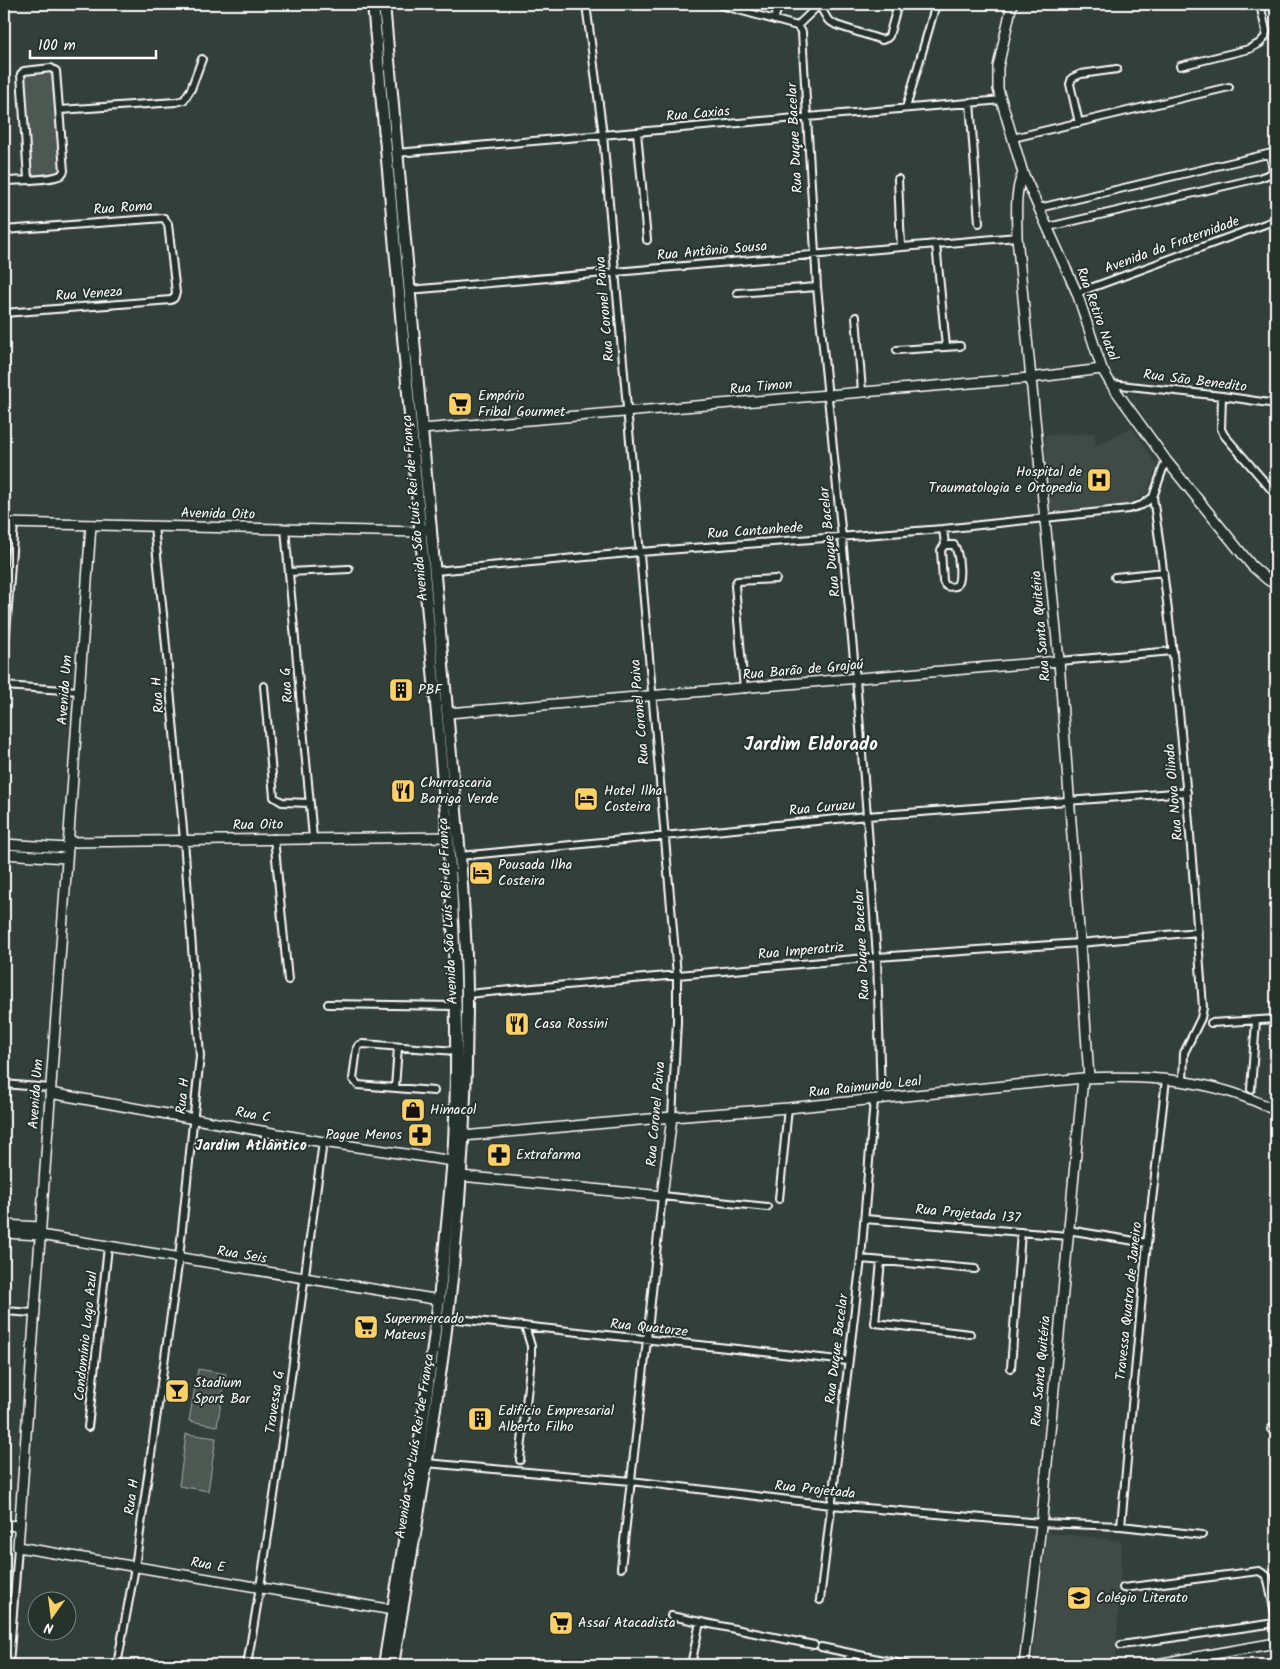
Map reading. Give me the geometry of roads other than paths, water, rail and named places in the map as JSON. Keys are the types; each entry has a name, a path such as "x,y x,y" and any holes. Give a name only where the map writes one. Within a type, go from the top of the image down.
{"main road":[{"name":"Avenida São Luís Rei de França","path":"374,4 386,154 426,530 435,571 460,856 467,994 461,1176 448,1318 393,1665"},
{"name":"Avenida São Luís Rei de França","path":"384,4 422,428 426,530 438,723 454,925 456,1006 454,1143 440,1300 384,1665"}],"street":[{"name":"Rua Coronel Paiva","path":"586,4 603,135 616,272 677,975 678,1022 672,1117 621,1568"},
{"path":"717,4 797,26 819,4 828,20 836,25 882,40 889,36 898,4"},
{"path":"774,20 779,4"},
{"path":"906,108 936,4"},
{"name":"Rua Retiro Natal","path":"1012,4 998,67 997,83 1023,173 1077,293 1102,369 1166,460 1252,566 1276,585"},
{"path":"1180,66 1249,49 1260,43 1265,37 1266,31 1260,4"},
{"name":"Rua Duque Bacelar","path":"797,26 802,32 814,255 856,679 877,957 877,1100 861,1259 820,1600"},
{"path":"60,110 184,100 191,89 202,59"},
{"path":"4,181 55,178 62,175 64,171 56,71 51,68 24,71 21,74 28,179"},
{"path":"1079,123 1070,84 1072,78 1081,74 1117,69"},
{"path":"1014,138 1229,87"},
{"name":"Rua Caxias","path":"397,153 490,141 603,135 1002,100"},
{"path":"970,102 980,224"},
{"path":"637,132 647,240"},
{"path":"1039,208 1273,153 1273,170 1270,174 1259,178 1048,227"},
{"name":"Rua Santa Quitéria","path":"1023,173 1017,192 1017,237 1059,661 1080,943 1086,1078 1068,1233 1041,1523 1024,1665"},
{"path":"898,179 901,247"},
{"name":"Rua Roma","path":"4,230 164,218 168,224 175,296"},
{"name":"Avenida da Fraternidade","path":"1077,293 1276,220"},
{"name":"Rua Antônio Sousa","path":"410,290 1017,237"},
{"path":"936,244 946,347"},
{"path":"737,293 817,287"},
{"name":"Rua Veneza","path":"4,313 171,300 175,296"},
{"path":"856,318 862,391"},
{"path":"897,350 960,346"},
{"name":"Rua Timon","path":"422,428 1030,378 1102,369"},
{"name":"Rua São Benedito","path":"1111,384 1276,404"},
{"path":"1222,396 1221,429 1224,435 1276,495"},
{"path":"1153,498 1166,460"},
{"name":"Rua Cantanhede","path":"435,571 1045,518 1129,509 1153,498"},
{"name":"Rua Nova Olinda","path":"1153,498 1173,651 1198,932 1202,1014 1184,1053 1183,1082"},
{"name":"Avenida Oito","path":"4,523 426,530"},
{"path":"4,661 14,523"},
{"name":"Avenida Um","path":"9,1665 91,525"},
{"name":"Rua H","path":"117,1665 135,1567 179,1258 200,1048 184,840 164,614 154,526"},
{"path":"944,528 945,545 941,550 943,581 948,587 956,586 960,582 957,550 954,545 945,545"},
{"name":"Rua G","path":"285,529 313,838"},
{"path":"289,572 349,568"},
{"path":"1115,577 1164,572"},
{"path":"744,689 735,585 737,581 776,579"},
{"name":"Rua Barão de Grajaú","path":"448,714 1173,651"},
{"path":"4,686 79,692"},
{"path":"264,686 274,797 282,802 310,803"},
{"path":"438,723 448,714"},
{"name":"Rua Curuzu","path":"460,856 867,816 1187,792"},
{"name":"Rua Oito","path":"4,844 67,845 274,838 448,837"},
{"path":"274,838 288,980"},
{"path":"4,854 66,858"},
{"name":"Rua Imperatriz","path":"467,994 877,957 1080,943 1198,932"},
{"path":"328,1004 456,1006"},
{"path":"1211,1024 1276,1019"},
{"path":"1251,1089 1256,1021"},
{"path":"434,1091 358,1085 354,1079 357,1048 359,1045 456,1051"},
{"path":"395,1088 398,1047"},
{"name":"Rua Raimundo Leal","path":"463,1136 877,1100 1120,1076 1166,1079 1232,1092 1276,1111"},
{"name":"Travessa Quatro de Janeiro","path":"1121,1526 1147,1243 1166,1079"},
{"path":"4,1084 50,1090"},
{"name":"Rua C","path":"50,1090 194,1119 323,1142 453,1161"},
{"path":"779,1199 788,1108"},
{"path":"454,1143 463,1136"},
{"name":"Travessa G","path":"247,1665 305,1279 323,1142"},
{"path":"461,1176 767,1207"},
{"name":"Rua Projetada 137","path":"865,1219 1021,1232 1068,1233 1147,1243"},
{"path":"4,1225 40,1231"},
{"path":"4,1233 40,1231"},
{"name":"Rua Seis","path":"40,1231 108,1247 440,1300"},
{"path":"1011,1368 1021,1232"},
{"name":"Condomínio Lago Azul","path":"88,1428 108,1247"},
{"path":"861,1259 975,1269"},
{"path":"881,1261 875,1323 970,1334"},
{"path":"4,1311 34,1313"},
{"name":"Rua Quatorze","path":"448,1318 848,1362"},
{"path":"520,1460 531,1358 531,1346 525,1326"},
{"name":"Rua Projetada","path":"426,1463 631,1481 831,1505 1041,1523 1121,1526 1202,1535"},
{"path":"4,1525 19,1526"},
{"name":"Rua E","path":"18,1547 393,1610"},
{"path":"1123,1588 1258,1571 1267,1576 1276,1618"},
{"path":"4,1600 13,1600"},
{"path":"671,1616 907,1665"},
{"path":"691,1665 700,1622"},
{"path":"1121,1644 1276,1623"},
{"path":"1152,1665 1276,1643"},
{"path":"848,1665 850,1653"}],"place":[{"name":"Empório Fribal Gourmet","path":"460,404"},
{"name":"Hospital de Traumatologia e Ortopedia","path":"1099,480"},
{"name":"PBF","path":"401,690"},
{"name":"Churrascaria Barriga Verde","path":"403,791"},
{"name":"Hotel Ilha Costeira","path":"586,799"},
{"name":"Pousada Ilha Costeira","path":"481,873"},
{"name":"Casa Rossini","path":"517,1024"},
{"name":"Himacol","path":"413,1110"},
{"name":"Pague Menos","path":"420,1135"},
{"name":"Extrafarma","path":"499,1155"},
{"name":"Supermercado Mateus","path":"366,1327"},
{"name":"Stadium Sport Bar","path":"177,1391"},
{"name":"Edifício Empresarial Alberto Filho","path":"480,1419"},
{"name":"Colégio Literato","path":"1079,1598"},
{"name":"Assaí Atacadista","path":"561,1623"}],"district":[{"name":"Jardim Eldorado","path":"811,745"},
{"name":"Jardim Atlântico","path":"251,1146"}]}
